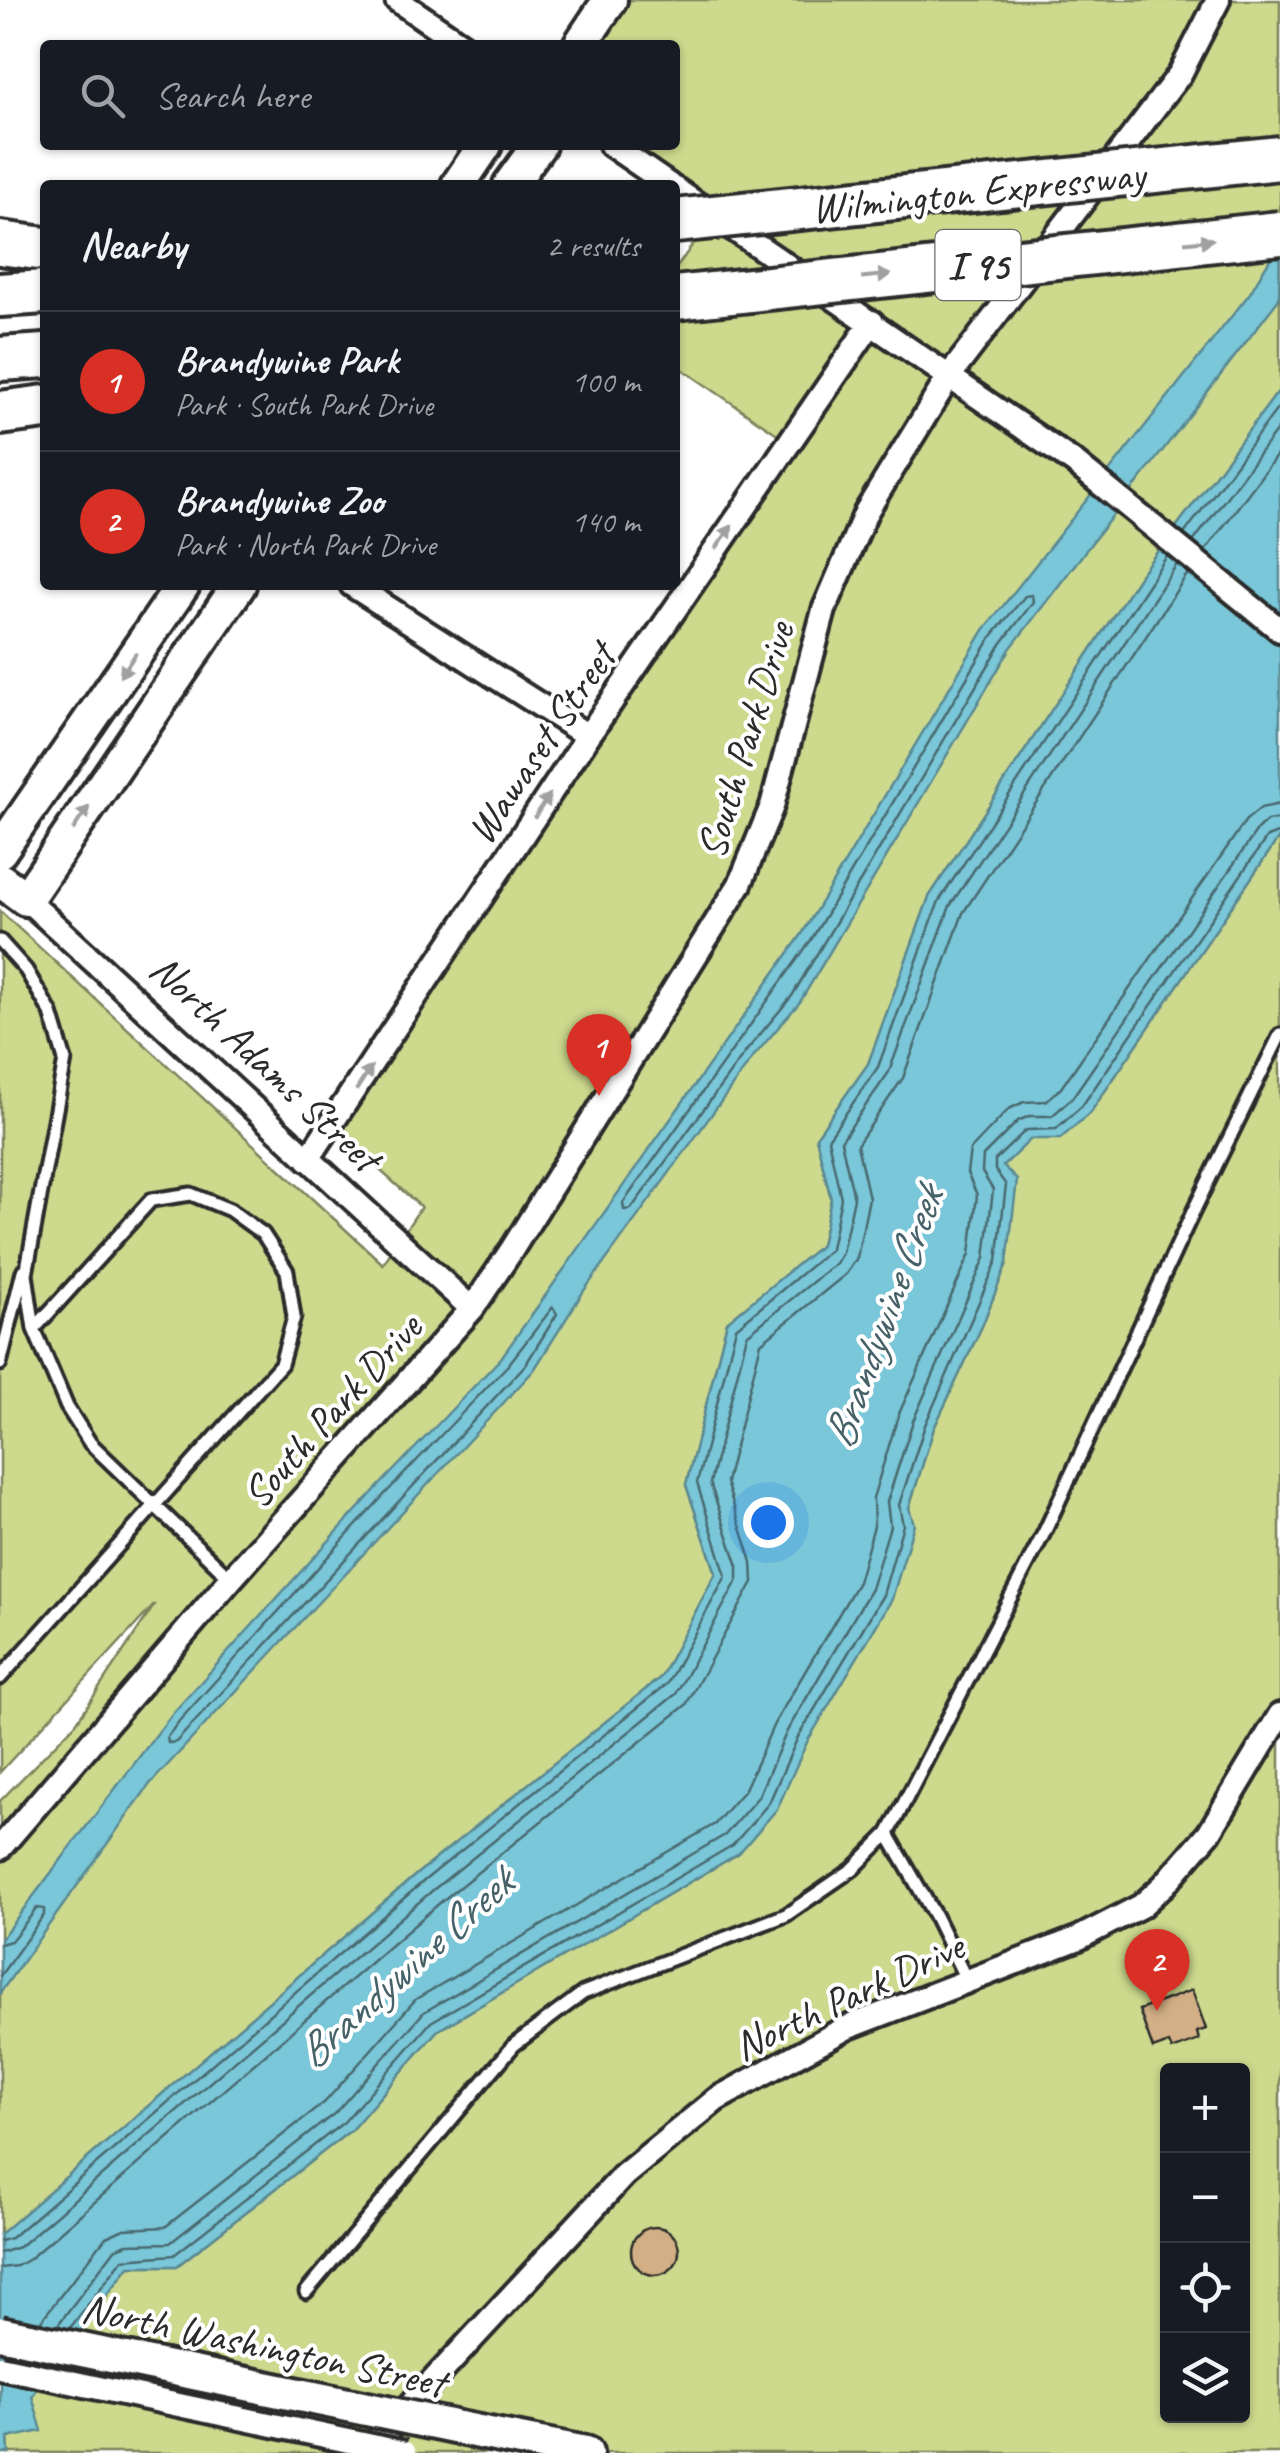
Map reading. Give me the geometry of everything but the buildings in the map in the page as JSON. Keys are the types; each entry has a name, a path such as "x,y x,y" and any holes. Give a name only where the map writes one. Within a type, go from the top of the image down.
{"highway":[{"name":"Wilmington Expressway","path":"680,220 1280,158"},
{"name":"Wilmington Expressway","path":"680,297 1280,232"},
{"path":"0,244 40,248"},
{"path":"0,295 40,292"},
{"path":"0,358 40,356"},
{"path":"0,413 40,407"}],"street":[{"path":"397,0 456,40"},
{"path":"583,40 610,0"},
{"name":"South Park Drive","path":"0,1848 472,1308 740,884 772,806 824,610 866,512 950,375 1180,74 1218,0"},
{"path":"461,180 482,150"},
{"path":"514,180 535,150"},
{"path":"618,150 662,180"},
{"path":"680,192 1075,463 1280,630"},
{"name":"Wawaset Street","path":"308,1158 588,736 872,322"},
{"path":"0,852 180,590"},
{"path":"13,890 235,590"},
{"path":"360,590 588,736"},
{"name":"North Adams Street","path":"13,890 472,1308"},
{"name":"North Park Drive","path":"366,2453 624,2176 716,2100 846,2028 1079,1938 1141,1906 1208,1833 1280,1714"},
{"path":"0,1816 24,1820"},
{"name":"North Washington Street","path":"0,2333 459,2428 513,2446 586,2453"},
{"path":"0,2368 406,2453"}],"lane":[{"path":"0,942 26,970 52,1014 65,1060 26,1274 34,1328 67,1408 90,1442 231,1580"},
{"path":"306,2292 514,2045 583,1993 786,1915 853,1869 888,1834 1045,1531 1280,1035"},
{"path":"0,1678 280,1364 294,1317 288,1270 262,1234 230,1210 191,1194 151,1200 34,1328"},
{"path":"0,1364 32,1233"},
{"path":"888,1834 966,1979"}],"green space":[{"path":"610,0 1280,0 1280,389 1140,575 929,897 868,1064 816,1137 831,1199 821,1246 727,1322 686,1485 716,1573 661,1677 418,1873 0,2234 0,1801 76,1723 155,1604 0,1772 0,911 383,1264 421,1207 332,1127 789,442 680,369 680,263 713,215 680,192 680,180 662,180 618,150 680,150 680,40 583,40"},
{"path":"1280,836 1280,2453 9,2453 8,2438 41,2430 31,2397 129,2266 177,2266 351,2130 437,2031 739,1853 807,1742 909,1508 934,1428 1007,1263 1003,1166 1031,1138 1090,1113"}],"water":[{"path":"1280,242 1279,299 1010,649 800,1002 754,1056 583,1292 534,1370 150,1784 0,1993 0,1940 172,1714 501,1358 802,934 984,630 1250,293"},
{"name":"Brandywine Creek","path":"1280,389 1280,836 1090,1113 1060,1139 1031,1139 1003,1166 1017,1180 1007,1263 934,1428 909,1508 914,1524 892,1599 807,1742 777,1809 739,1853 437,2031 351,2130 177,2266 129,2266 32,2396 42,2431 8,2438 9,2453 0,2453 0,2234 418,1873 661,1677 716,1573 686,1485 727,1322 821,1245 831,1199 816,1137 868,1064 929,897 1140,575"}],"place":[{"name":"Brandywine Park","path":"599,1096"},
{"name":"Brandywine Zoo","path":"1157,2011"}]}
